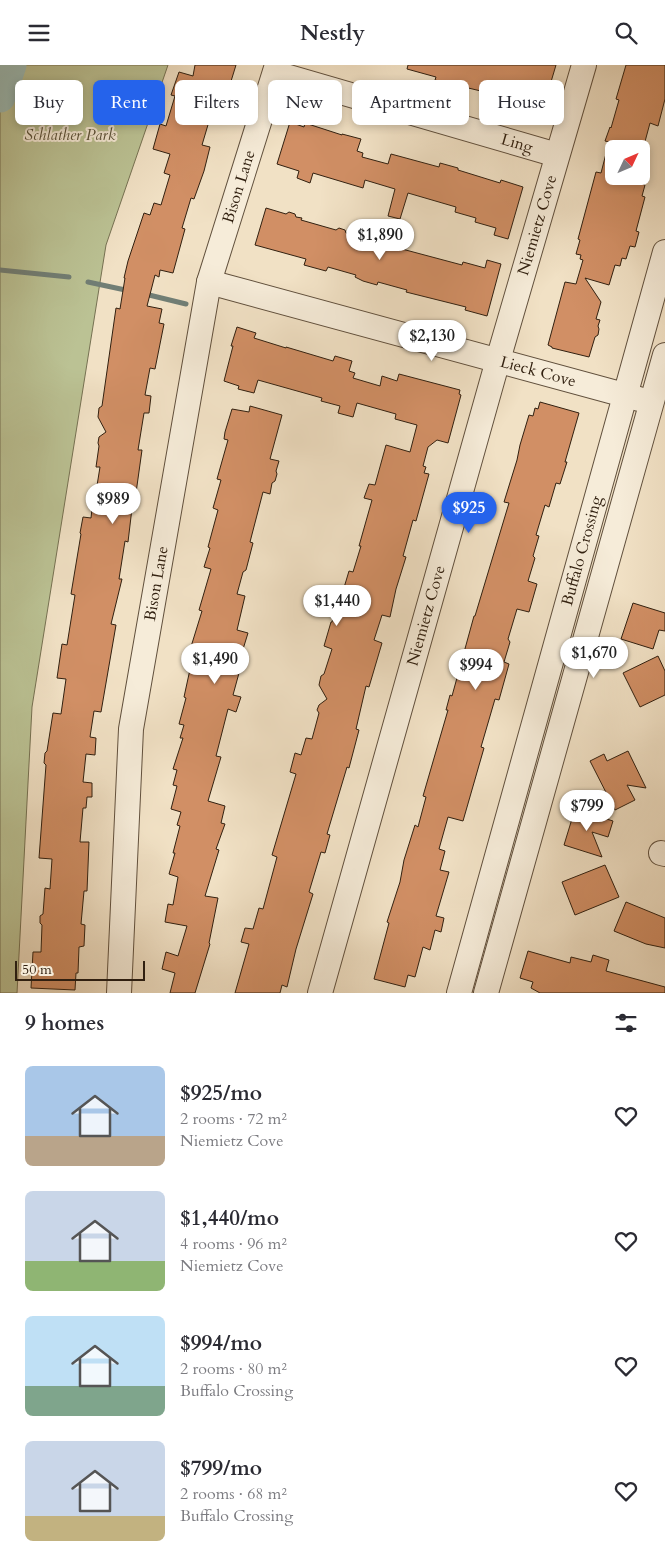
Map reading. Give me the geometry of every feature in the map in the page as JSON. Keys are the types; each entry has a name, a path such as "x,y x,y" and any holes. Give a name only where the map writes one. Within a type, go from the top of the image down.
{"street":[{"name":"Niemietz Cove","path":"320,993 498,360 584,65"},
{"name":"Ling","path":"276,69 557,155"},
{"name":"Bison Lane","path":"119,993 131,729 209,282 276,69"},
{"name":"Buffalo Crossing","path":"459,993 665,252"},
{"name":"Lieck Cove","path":"209,282 658,405"},
{"name":"Buffalo Crossing","path":"486,993 658,405 665,355"}],"green space":[{"name":"Schlather Park","path":"0,65 168,65 163,80 93,80 93,125 147,125 106,245 32,707 17,993 0,993"}],"building":[{"path":"195,65 236,65 231,80 176,80 179,72 193,76"},
{"path":"408,65 556,65 552,80 479,80 479,91 469,88 469,80 435,80 436,77 407,69"},
{"path":"626,65 665,65 665,99 658,126 650,123 645,140 605,140 619,100 616,99"},
{"path":"175,84 175,96 171,95"},
{"path":"175,96 175,125 208,125 202,145 210,147 204,171 194,199 191,198 182,228 185,229 173,273 160,270 159,277 155,275 147,306 162,309 159,323 164,324 155,369 150,368 145,395 151,396 149,413 144,413 138,450 142,450 135,500 133,500 128,542 125,541 119,579 122,579 111,624 116,625 101,712 94,711 90,737 96,738 95,755 86,754 83,782 92,783 92,797 87,797 86,808 83,808 80,842 89,842 87,891 84,891 81,924 85,925 84,946 79,947 75,990 31,988 33,952 41,952 42,925 40,923 40,916 43,914 45,888 50,889 52,859 39,858 46,765 44,763 45,753 47,751 53,713 61,714 66,679 57,678 62,644 67,645 75,595 71,594 83,517 91,518 93,500 95,498 100,467 96,467 99,437 106,432 98,417 99,408 102,406 116,308 120,309 128,261 144,213 150,215 154,203 161,205 170,175 164,173 170,154 153,149 160,125 166,126"},
{"path":"289,125 304,127 304,125 311,125 361,139 357,151 363,153 362,157 388,164 391,154 439,167 440,163 500,183 501,180 523,187 508,239 494,235 496,228 475,222 476,218 455,212 456,207 408,193 400,219 388,216 395,189 365,180 363,188 313,173 310,183 297,178 299,171 277,164"},
{"path":"605,158 605,185 645,185 642,196 645,197 636,231 639,232 635,247 630,246 626,259 622,258 620,266 615,265 609,285 585,278 601,302 596,319 600,320 598,335 595,337 589,357 552,348 548,345 565,282 576,284 583,260 580,259 581,255 576,254 580,240 578,239 596,172 601,173"},
{"path":"266,208 286,214 289,212 295,214 296,217 302,218 301,220 336,230 339,228 345,230 346,233 366,238 369,225 384,229 382,237 404,243 402,249 462,265 463,262 485,268 487,260 501,264 487,316 465,310 466,307 406,292 407,290 378,282 377,285 363,281 355,277 356,275 328,267 326,271 304,265 306,259 255,245"},
{"path":"237,327 256,333 254,338 286,348 333,361 335,356 352,361 349,371 355,373 353,378 380,386 382,376 397,381 399,374 460,390 459,394 461,395 448,443 437,440 428,447 423,466 426,467 424,473 429,474 416,521 413,520 403,556 406,557 390,617 382,615 374,640 382,643 369,687 366,686 356,729 359,730 349,768 347,767 327,834 330,835 325,853 321,852 309,892 313,894 296,949 287,987 282,985 280,993 235,993 249,944 241,942 245,928 253,929 259,908 263,909 277,857 272,855 296,774 290,772 295,753 301,755 306,738 312,739 319,713 317,710 319,705 327,699 319,685 332,649 324,646 349,571 353,572 361,546 359,546 372,500 364,498 369,484 375,485 386,445 410,452 417,425 395,419 396,414 357,403 353,417 338,413 340,406 321,401 322,398 258,380 254,393 238,389 239,386 224,381"},
{"path":"540,402 579,413 560,484 556,483 549,507 545,505 536,535 539,536 528,581 537,584 529,612 517,609 508,639 510,642 504,662 509,664 499,700 495,699 481,747 484,748 463,821 448,817 439,849 445,851 440,870 449,872 436,916 444,918 441,932 435,930 430,950 423,947 415,977 408,975 405,987 374,979 404,860 415,825 418,827 426,797 423,796 448,710 446,710 450,695 452,696 474,616 509,503 504,502 520,445 529,415 533,416 535,408 538,409"},
{"path":"250,406 282,415 270,459 279,461 270,494 263,492 250,542 253,543 237,594 245,596 237,630 248,633 236,672 239,673 233,695 241,697 236,712 228,709 216,756 221,757 208,801 225,806 221,823 225,824 216,849 219,850 205,896 218,898 210,944 195,993 170,993 175,973 162,969 166,952 178,956 187,926 165,922 168,904 173,905 178,877 169,874 175,853 173,853 180,826 177,825 181,812 171,809 177,786 173,785 177,770 173,769 183,738 180,738 184,725 179,724 186,698 184,697 194,651 190,650 202,611 199,610 211,569 204,567 218,510 213,508 221,480 217,479 228,440 224,439 225,432 232,409 249,412"},
{"path":"633,603 665,613 665,631 659,630 653,649 621,639"},
{"path":"658,656 665,671 665,695 640,707 623,673"},
{"path":"628,751 646,788 627,785 635,800 615,810 590,761 604,754 607,761"},
{"path":"575,809 613,821 608,837 592,832 602,857 564,845"},
{"path":"605,865 619,897 575,915 562,882"},
{"path":"626,902 665,918 665,948 646,944 614,931"},
{"path":"528,951 570,963 571,957 591,962 593,955 609,960 606,971 665,987 665,993 540,993 531,988 533,982 520,978"}],"waterway":[{"path":"0,97 11,65"},
{"path":"0,270 69,277"},
{"path":"88,282 130,291"},
{"path":"145,294 186,304"}]}
